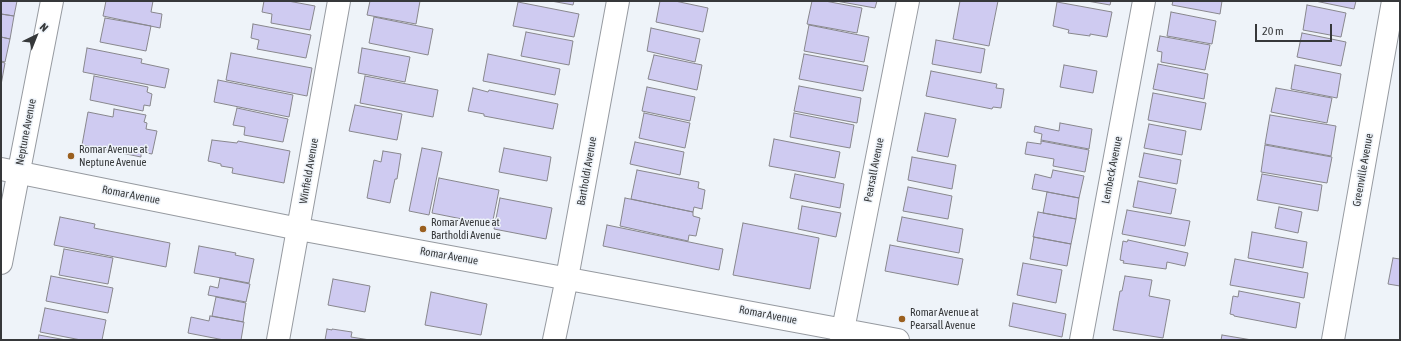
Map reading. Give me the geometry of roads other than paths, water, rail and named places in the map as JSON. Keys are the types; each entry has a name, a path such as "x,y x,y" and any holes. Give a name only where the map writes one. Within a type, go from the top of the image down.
{"street":[{"name":"Neptune Avenue","path":"1,263 10,171 52,1"},
{"name":"Winfield Avenue","path":"278,340 340,1"},
{"name":"Bartholdi Avenue","path":"554,340 567,278 618,1"},
{"name":"Pearsall Avenue","path":"842,335 908,1"},
{"name":"Lembeck Avenue","path":"1081,340 1144,1"},
{"name":"Greenville Avenue","path":"1333,340 1393,1"},
{"name":"Romar Avenue","path":"10,171 299,229 567,278 842,335 898,340"}],"place":[{"name":"Romar Avenue at Neptune Avenue","path":"71,156"},
{"name":"Romar Avenue at Bartholdi Avenue","path":"423,229"},
{"name":"Romar Avenue at Pearsall Avenue","path":"902,319"}]}
